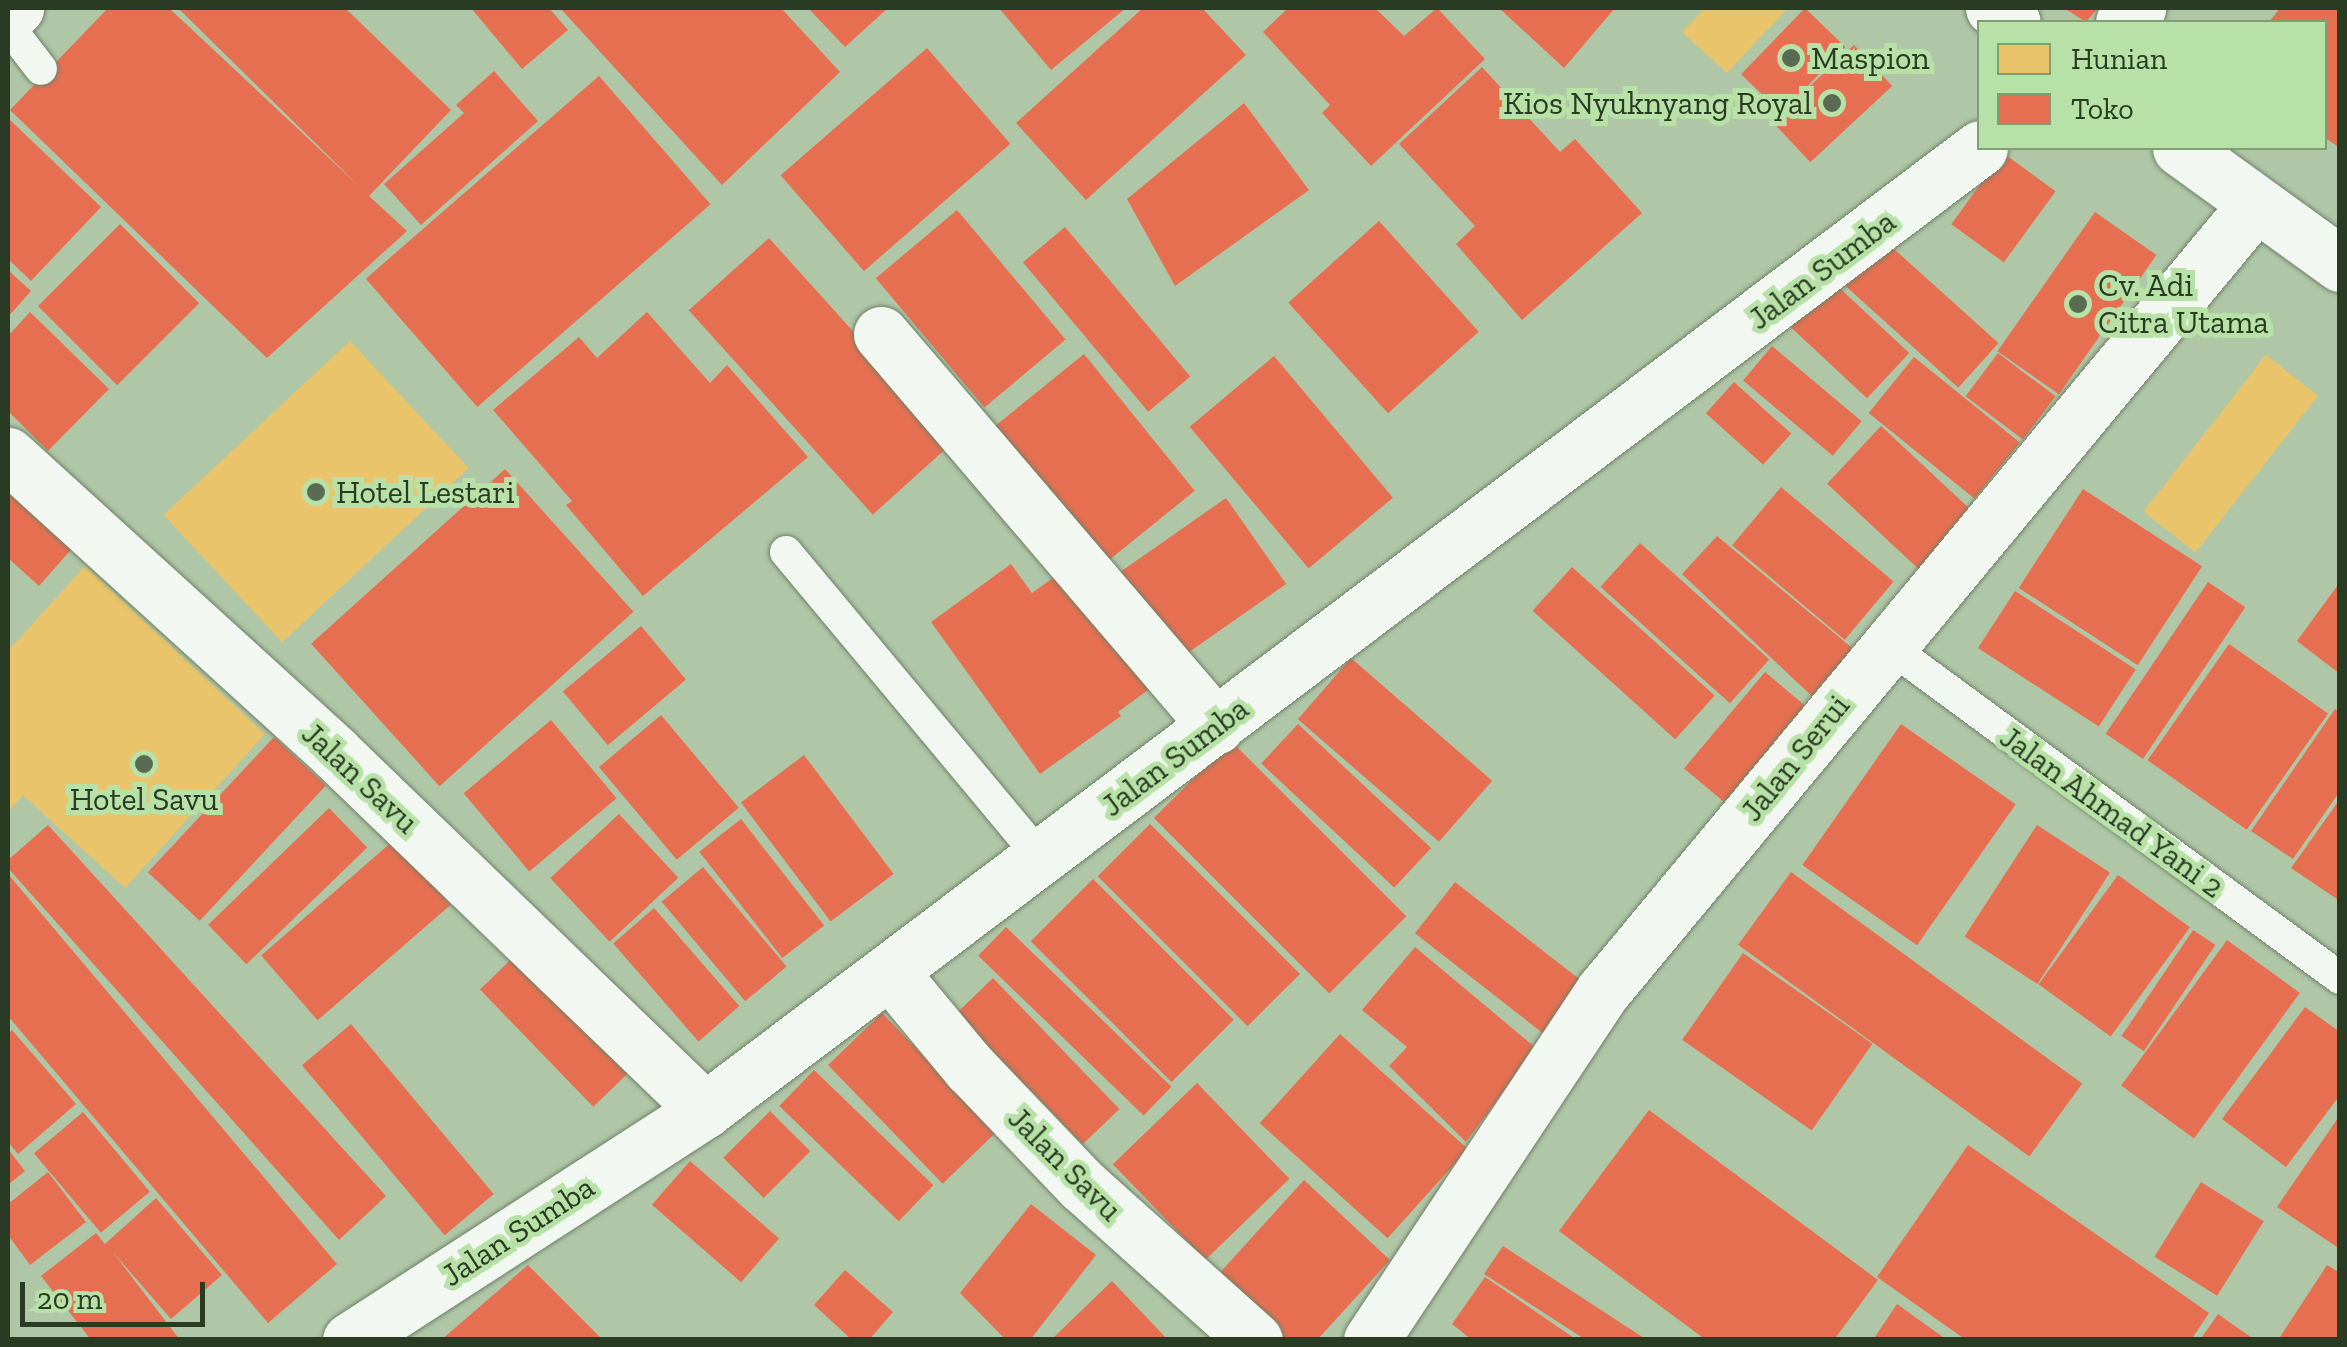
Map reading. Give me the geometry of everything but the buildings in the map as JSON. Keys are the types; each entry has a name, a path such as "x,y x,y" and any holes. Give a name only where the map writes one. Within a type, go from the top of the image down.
{"street":[{"path":"8,15 16,8"},
{"name":"Jalan Sumba","path":"350,1340 705,1110 1977,150"},
{"path":"2183,150 2340,264"},
{"name":"Jalan Serui","path":"1371,1340 1603,991 2255,205"},
{"path":"881,334 1216,726"},
{"name":"Jalan Savu","path":"8,455 334,752 705,1110"},
{"name":"Jalan Savu","path":"891,973 970,1068 1082,1185 1255,1340"}],"lane":[{"path":"8,26 42,69"},
{"path":"786,552 1041,858"},
{"name":"Jalan Ahmad Yani 2","path":"1887,645 2340,978"}],"place":[{"name":"Maspion","path":"1791,58"},
{"name":"Kios Nyuknyang Royal","path":"1832,103"},
{"name":"Cv. Adi Citra Utama","path":"2078,304"},
{"name":"Hotel Lestari","path":"316,492"},
{"name":"Hotel Savu","path":"144,764"}]}
